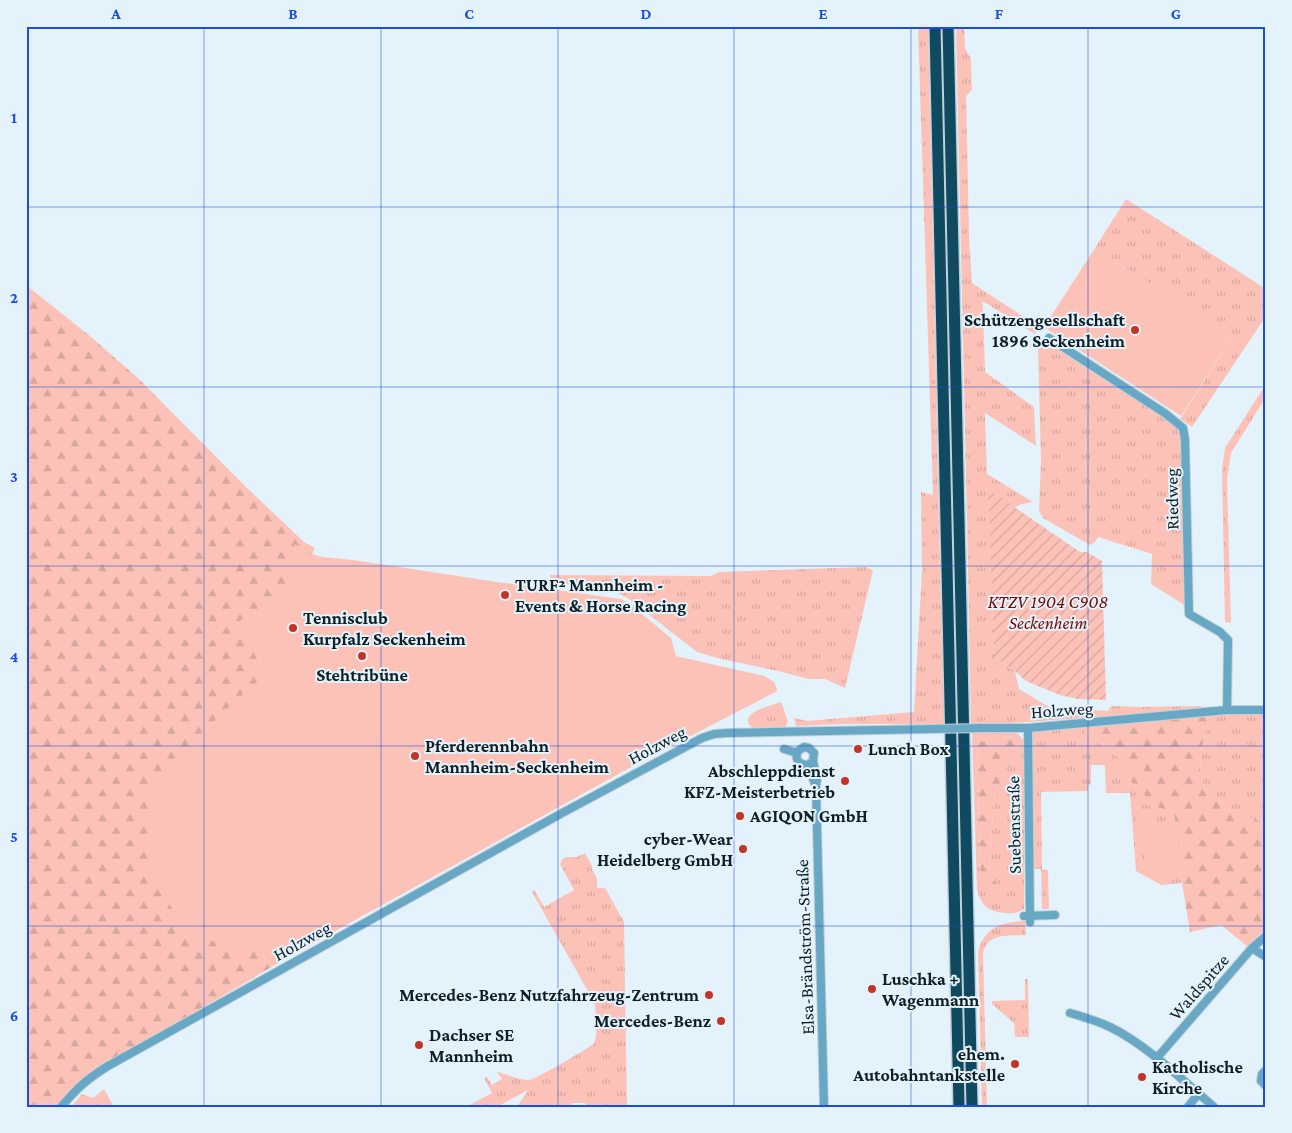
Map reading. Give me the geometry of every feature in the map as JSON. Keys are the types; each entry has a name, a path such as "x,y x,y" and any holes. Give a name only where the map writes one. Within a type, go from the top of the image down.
{"highway":[{"path":"935,26 959,1107"},
{"path":"948,26 972,1107"}],"street":[{"name":"Riedweg","path":"1050,338 1166,414 1183,428 1185,440 1189,614 1220,632 1228,640 1227,710"},
{"name":"Holzweg","path":"61,1107 88,1078 108,1066 633,774 690,744 714,734 1028,728 1227,710 1266,710"},
{"name":"Suebenstraße","path":"1028,728 1028,918 1055,915"},
{"path":"804,731 804,747"},
{"path":"804,747 813,751 814,756 810,764 805,765 797,760 797,753 804,747"},
{"path":"784,749 797,753"},
{"name":"Elsa-Brändström-Straße","path":"813,761 817,774 824,1107"},
{"name":"Elsa-Brändström-Straße","path":"805,765 816,786"},
{"name":"Waldspitze","path":"1156,1059 1252,948 1266,936"},
{"path":"1252,948 1266,957"},
{"path":"1070,1013 1112,1028 1135,1042 1214,1107"},
{"path":"1266,1070 1262,1074 1261,1081 1266,1086"},
{"path":"1188,1107 1198,1094"}],"green space":[{"path":"918,26 928,26 940,576 946,724 796,726 794,718 807,721 914,712 922,571 921,492 934,495"},
{"path":"940,26 943,26 959,779 957,763"},
{"path":"956,26 964,26 965,48 971,59 972,90 966,96 972,283 1038,326 1035,334 982,302 985,372 1034,407 1036,446 985,413 987,474 1033,502 1011,509 989,502 994,657 1015,671 1019,689 1049,707 1108,711 1111,706 1199,706 1207,708 971,726"},
{"path":"1126,199 1266,289 1266,316 1192,427 1180,419 1232,337 1095,248"},
{"name":"Schützengesellschaft 1896 Seckenheim","path":"1095,248 1232,337 1181,416 1044,327"},
{"path":"26,285 90,336 139,379 245,486 304,542 315,548 302,575 399,612 764,676 774,682 777,691 638,763 297,952 119,1057 96,1075 86,1088 74,1094 63,1107 26,1107"},
{"path":"1047,339 1095,371 1101,378 1110,380 1167,418 1177,427 1183,445 1186,606 1151,584 1152,554 1098,537 1090,545 1043,518 1039,511 1041,461 1038,348 1040,342"},
{"path":"1266,384 1266,397 1231,453 1227,480 1231,623 1225,622 1222,469 1225,448"},
{"name":"KTZV 1904 C908 Seckenheim","path":"988,489 1080,552 1087,552 1102,561 1106,700 1078,699 1060,695 1026,681 994,657"},
{"name":"Pferderennbahn Mannheim-Seckenheim","path":"295,544 309,553 322,557 621,599 630,604 671,638 676,656 764,676 774,682 777,691 638,763 297,952 284,955 250,951 201,938 181,921 160,891 154,876 147,841 152,798 163,775 185,749 259,680 265,672 236,623 289,591 288,585"},
{"path":"866,567 873,570 845,688 825,679 809,679 697,652 629,599 613,590 550,582 550,575 711,576 719,572"},
{"path":"781,702 788,721 785,728 756,729 749,725 749,717 755,711"},
{"path":"1228,712 1266,712 1266,823 1229,810 1205,791 1200,771 1201,751 1210,715"},
{"path":"1210,715 1201,751 1200,771 1205,791 1229,810 1266,823 1266,931 1260,934 1248,947 1221,925 1190,932 1180,870 1174,812 1146,804 1144,794 1124,775 1122,760 1084,732 1080,726"},
{"path":"1065,726 1080,726 1084,732 1122,760 1124,775 1144,794 1146,804 1174,812 1182,883 1161,885 1136,871 1130,793 1106,793 1105,765 1091,765 1091,784 1088,785 1088,791 1041,792 1042,870 1048,870 1049,909 1042,909 1041,869 1034,869 1032,732"},
{"path":"1009,730 1018,734 1024,743 1024,909 1015,913 994,911 986,907 978,895 972,733","holes":["1012,736 1019,751 995,790 989,864 991,875 1002,893 980,865 977,744"]},
{"path":"1012,736 1019,751 995,790 989,864 991,875 1002,893 1000,900 995,901 983,880 980,865 977,743"},
{"path":"1176,823 1180,870 1146,873 1142,825"},
{"path":"961,838 967,1107 964,1107 958,848"},
{"path":"585,853 597,878 597,888 605,888 624,922 627,1107 587,1107 585,1103 572,1103 570,1107 517,1107 528,1090 497,1107 466,1107 492,1093 484,1078 487,1077 492,1085 502,1079 497,1072 520,1079 533,1079 594,1044 597,1023 594,1002 532,892 534,889 544,907 574,890 560,864 565,857 577,857"},
{"path":"1025,921 1026,935 994,939 985,947 983,954 987,1107 982,1107 978,952 989,931 1008,923"},
{"path":"1025,979 1028,979 1029,1037 1015,1037 1014,1023 992,1004 992,1001 1025,1000"},
{"path":"104,1089 114,1107 71,1107 82,1094 93,1098"}],"place":[{"name":"Schützengesellschaft 1896 Seckenheim","path":"1135,330"},
{"name":"TURF² Mannheim - Events & Horse Racing","path":"505,595"},
{"name":"Tennisclub Kurpfalz Seckenheim","path":"293,628"},
{"name":"Stehtribüne","path":"362,656"},
{"name":"Lunch Box","path":"858,749"},
{"name":"Pferderennbahn Mannheim-Seckenheim","path":"415,756"},
{"name":"Abschleppdienst KFZ-Meisterbetrieb","path":"845,781"},
{"name":"AGIQON GmbH","path":"740,816"},
{"name":"cyber-Wear Heidelberg GmbH","path":"743,849"},
{"name":"Luschka + Wagenmann","path":"872,989"},
{"name":"Mercedes-Benz Nutzfahrzeug-Zentrum","path":"709,995"},
{"name":"Mercedes-Benz","path":"721,1021"},
{"name":"Dachser SE Mannheim","path":"419,1045"},
{"name":"ehem. Autobahntankstelle","path":"1015,1064"},
{"name":"Katholische Kirche","path":"1142,1077"}]}
